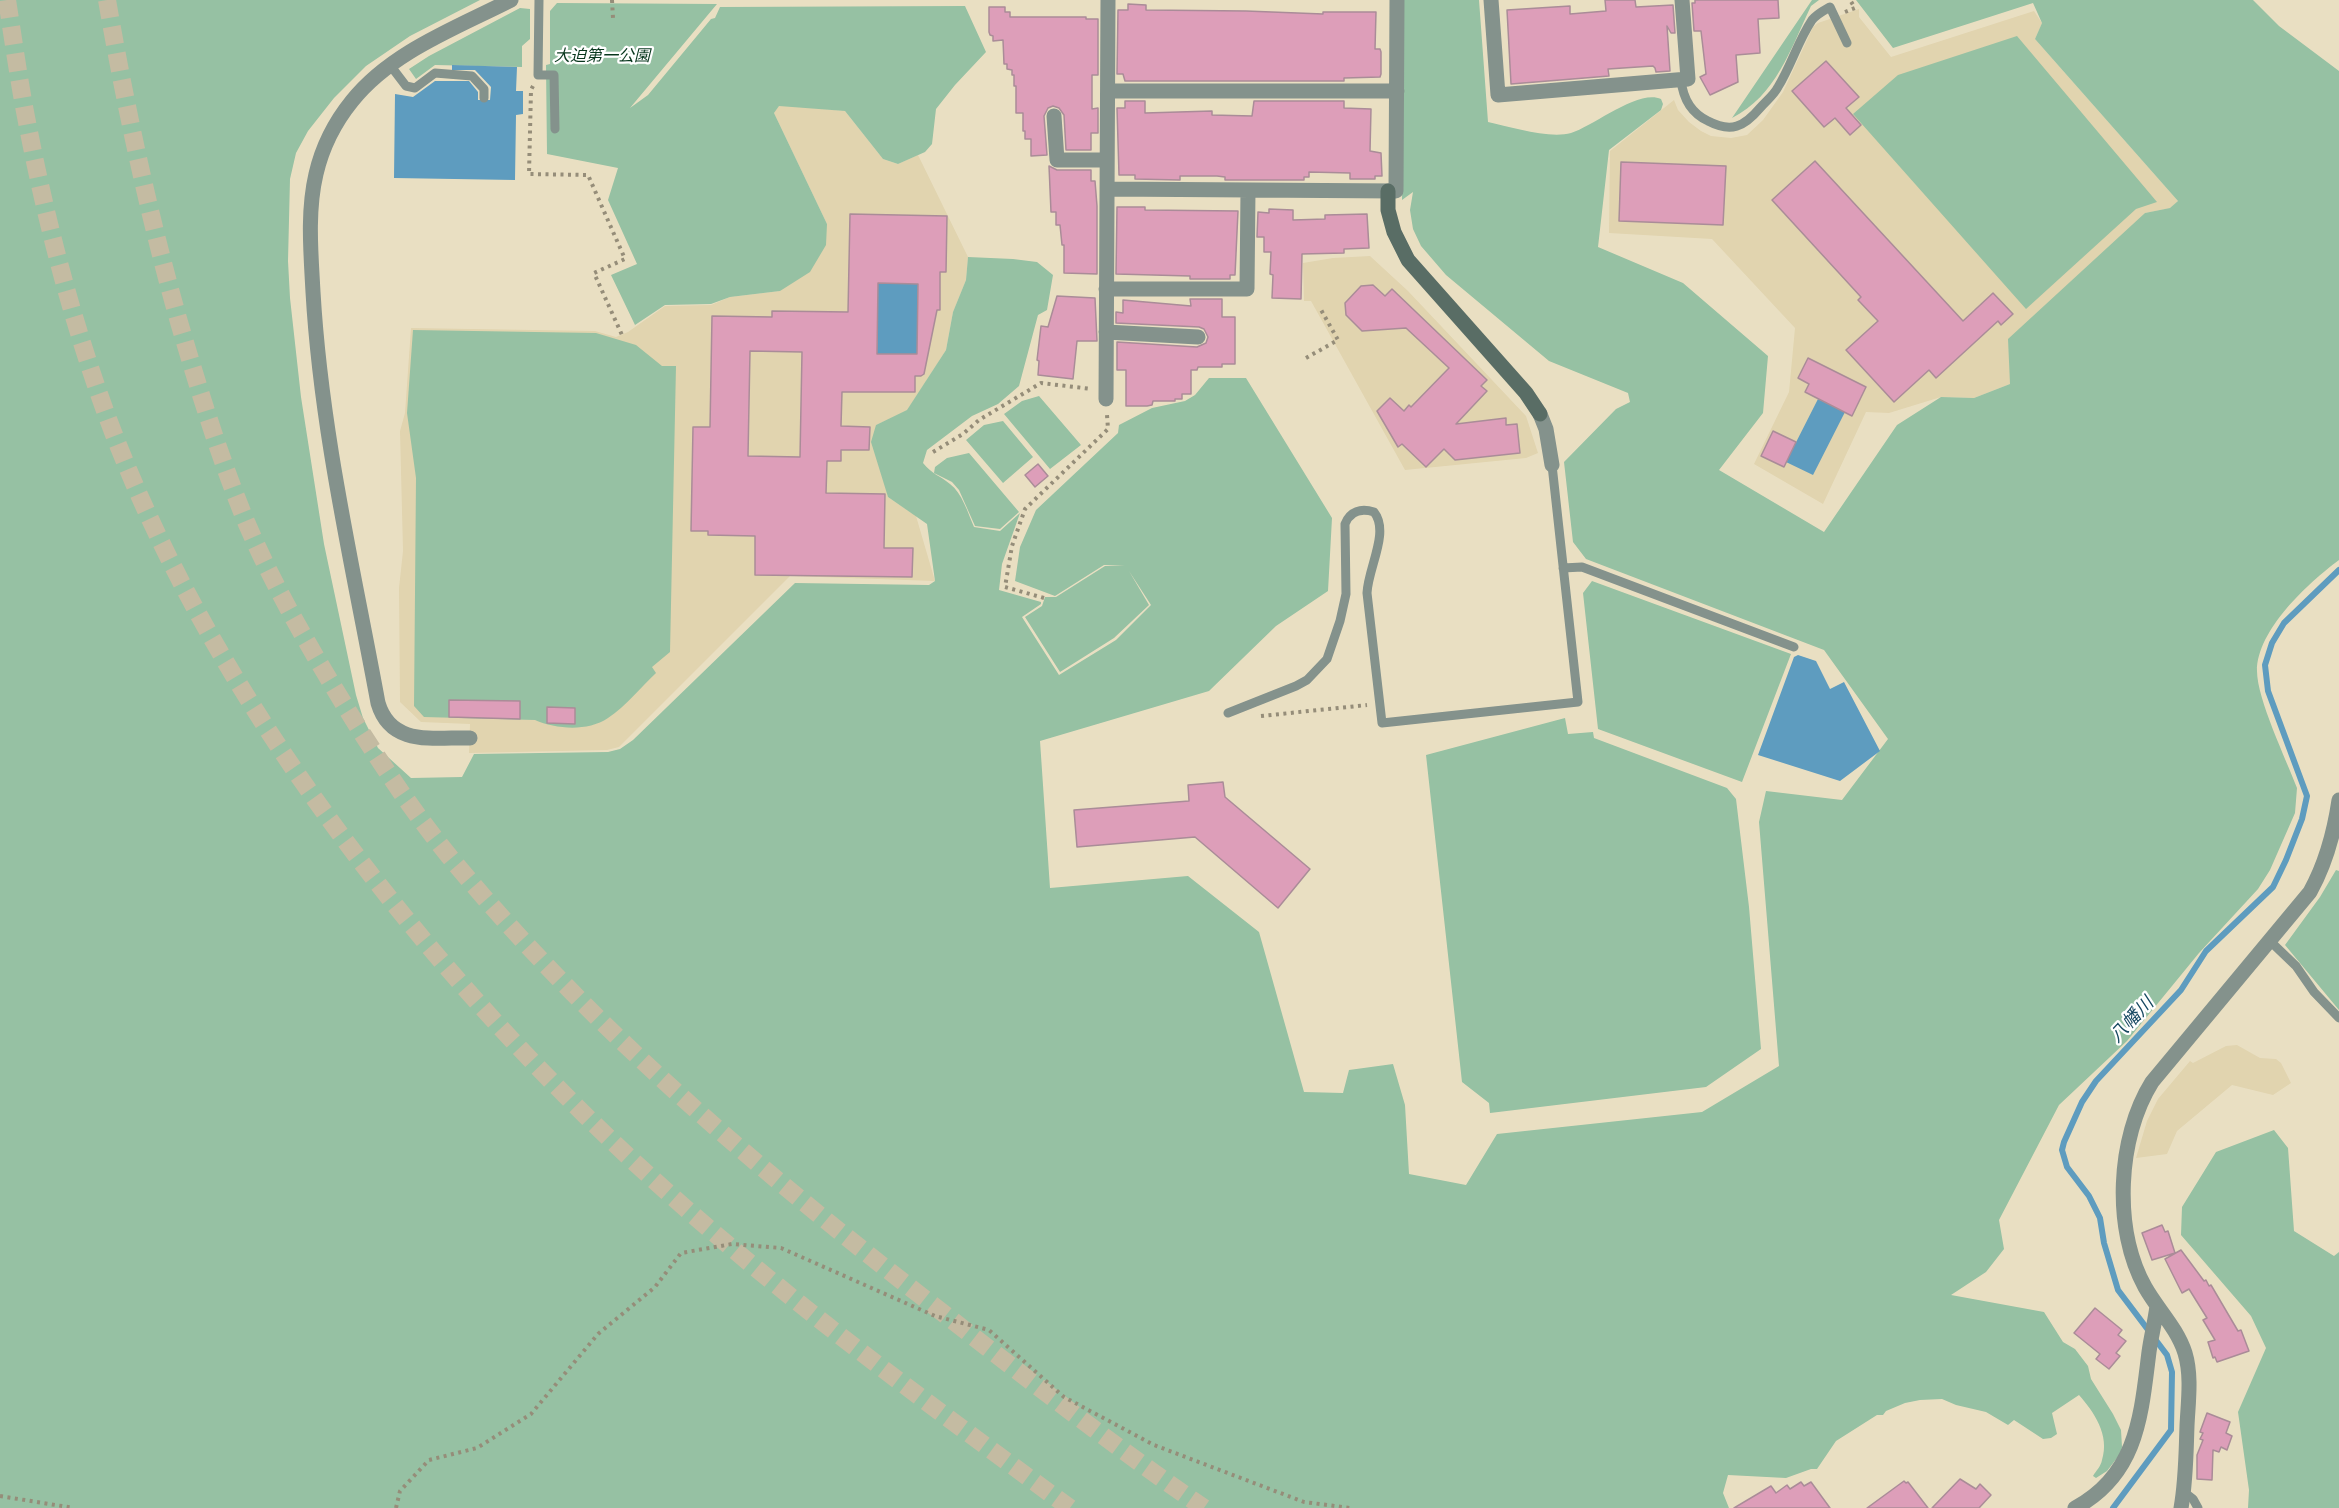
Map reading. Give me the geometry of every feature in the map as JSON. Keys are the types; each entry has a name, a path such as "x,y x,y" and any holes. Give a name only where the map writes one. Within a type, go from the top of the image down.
{"street":[{"path":"470,738 406,735 389,725 381,711 327,431 317,352 312,210 316,174 324,150 344,112 364,87 410,52 511,0"},
{"path":"1106,394 1108,0"},
{"path":"1107,189 1396,191 1398,0"},
{"path":"1491,0 1498,95 1688,80 1682,0"},
{"path":"1108,91 1397,91"},
{"path":"1054,116 1057,160 1107,160"},
{"path":"1106,289 1247,289 1248,190"},
{"path":"1388,191 1388,210 1394,232 1408,260 1526,393 1540,414 1546,429 1552,465"},
{"path":"1106,332 1198,337"},
{"path":"2181,1508 2184,1492 2188,1400 2187,1359 2178,1336 2157,1306 2138,1272 2124,1218 2124,1178 2129,1141 2138,1107 2152,1082 2271,942 2310,892 2324,865 2336,824 2339,801"},
{"path":"2074,1508 2084,1503 2110,1478 2131,1450 2143,1404 2157,1306"}],"lane":[{"path":"539,0 538,75 554,75 555,129"},
{"path":"1681,80 1689,105 1700,117 1715,124 1736,127 1751,118 1777,89 1809,26 1818,14 1830,7 1847,44"},
{"path":"390,65 406,86 415,88 435,73 472,76 484,89 484,98"},
{"path":"1228,713 1308,680 1327,659 1346,594 1345,524 1349,516 1360,510 1374,512 1381,525 1368,580 1368,593 1382,723 1578,702 1552,465"},
{"path":"1563,568 1582,567 1794,646"},
{"path":"2271,942 2296,966 2314,992 2339,1018"},
{"path":"2184,1492 2193,1499 2198,1508"}],"path":[{"path":"612,0 612,18"},
{"path":"538,75 531,90 529,174 588,175 625,259 594,273 622,335"},
{"path":"1306,358 1338,340 1320,308"},
{"path":"933,452 963,434 979,420 1041,383 1106,394"},
{"path":"1044,598 1005,587 1012,546 1025,509 1108,429"},
{"path":"1270,715 1370,705"},
{"path":"396,1508 400,1491 429,1460 477,1448 531,1414 598,1334 655,1287 681,1253 732,1244 781,1248 935,1316 988,1330 1064,1396 1154,1445 1304,1502 1350,1508"},
{"path":"0,1496 74,1508"}],"shaded area":[{"path":"1859,9 1859,17 1891,57 2034,11 2042,23 2035,39 2178,201 2171,208 2145,213 2010,384 1974,398 1941,397 1889,413 1866,412 1823,504 1754,464 1789,392 1795,328 1712,239 1609,233 1610,151 1674,100 1678,110 1689,122 1711,136 1731,138 1747,135 1763,120 1783,92 1813,27 1818,23"},
{"path":"779,105 845,111 883,159 898,164 918,155 968,257 966,280 953,312 946,350 907,411 876,425 888,497 916,516 935,581 790,576 619,747 607,750 469,753 470,724 421,722 400,702 399,588 403,551 400,431 405,413 411,328 595,331 616,337 628,332 665,306 711,305 730,297 780,291 827,224 774,113"},
{"path":"1370,256 1408,291 1526,416 1538,453 1526,458 1405,470 1311,301 1304,301 1303,263 1333,258"},
{"path":"2237,1045 2260,1058 2276,1059 2281,1063 2291,1083 2273,1095 2232,1085 2177,1131 2167,1154 2136,1158 2147,1121 2158,1099 2190,1061 2193,1063 2226,1046"}],"green space":[{"path":"0,0 480,0 410,36 366,66 334,98 308,131 296,153 290,179 288,261 290,298 301,397 324,544 356,695 363,718 378,748 411,778 462,777 474,754 608,752 620,749 633,740 795,583 929,585 935,581 927,524 888,497 871,442 876,425 907,410 946,350 953,312 966,280 968,257 1037,262 1053,275 1047,310 1038,315 1019,386 998,404 972,416 927,450 923,463 958,493 974,527 1000,531 1020,513 1002,564 999,590 1041,602 1022,617 1059,675 1116,640 1151,605 1129,571 1149,605 1114,638 1060,672 1025,617 1042,606 1045,597 1056,597 1105,566 1125,565 1104,565 1055,596 1015,581 1020,547 1036,510 1118,433 1119,425 1152,408 1185,401 1195,395 1209,378 1246,378 1332,518 1328,591 1276,626 1209,691 1040,741 1050,888 1188,876 1259,932 1304,1092 1343,1093 1349,1070 1393,1064 1405,1105 1409,1174 1466,1185 1497,1134 1702,1112 1779,1066 1759,822 1766,791 1842,800 1888,739 1824,650 1586,559 1573,542 1564,462 1616,409 1630,402 1628,393 1549,361 1446,275 1421,246 1413,229 1410,210 1413,192 1402,200 1404,0 1479,0 1488,122 1552,135 1571,133 1640,99 1651,97 1661,99 1663,104 1661,110 1609,150 1598,247 1683,283 1768,356 1763,413 1719,470 1824,532 1897,425 1941,397 1974,398 2010,384 2008,339 2145,213 2170,208 2178,201 2035,39 2042,23 2033,3 1893,48 1856,0 2253,0 2279,26 2339,71 2339,560 2313,581 2286,609 2265,640 2259,655 2257,671 2258,683 2267,713 2297,788 2295,813 2270,870 2258,889 2199,953 2127,1041 2059,1105 1999,1220 2004,1249 1986,1272 1951,1295 2044,1312 2063,1342 2075,1349 2088,1366 2091,1379 2121,1430 2120,1454 2107,1471 2096,1478 2093,1476 2100,1466 2104,1442 2095,1416 2079,1395 2052,1413 2057,1434 2043,1439 2014,1420 2008,1425 1986,1412 1942,1399 1905,1403 1886,1411 1883,1415 1877,1415 1836,1441 1817,1469 1786,1478 1728,1475 1723,1493 1729,1508 0,1508"},
{"path":"1812,0 1819,0 1811,6 1789,54 1771,84 1747,109 1732,118"},
{"name":"大迫第一公園","path":"557,3 717,4 630,108 648,95 711,19 715,18 720,7 965,6 986,52 936,109 932,144 925,152 898,164 883,159 845,111 779,106 774,113 827,224 826,245 810,272 780,291 730,297 711,304 665,305 635,325 611,275 637,264 608,200 618,168 547,154 546,65 550,64 550,11"},
{"path":"520,8 530,9 530,39 522,46 522,67 435,65 416,79 409,69 429,56"},
{"path":"2017,36 2157,202 2136,209 2026,309 1853,114 1898,75"},
{"path":"413,330 596,333 636,345 662,366 676,366 670,652 652,667 656,673 633,696 615,713 600,722 571,728 535,720 424,717 414,706 416,478 407,413"},
{"path":"1039,396 1081,445 1050,469 1004,414 1022,401"},
{"path":"1003,421 1033,457 1003,483 966,440 984,425"},
{"path":"969,453 1019,512 1000,529 975,526 959,490 952,482 934,473 935,467 947,458"},
{"path":"1592,581 1791,654 1742,782 1598,729 1583,593"},
{"path":"1565,718 1568,734 1593,732 1594,738 1727,788 1736,799 1749,907 1761,1049 1706,1087 1490,1113 1489,1103 1462,1082 1426,755"},
{"path":"2336,870 2339,871 2339,1010 2285,945 2320,897"},
{"path":"2274,1130 2288,1148 2294,1231 2334,1256 2339,1252 2339,1508 2248,1508 2249,1490 2238,1412 2266,1348 2251,1316 2181,1235 2182,1207 2216,1152"}],"water":[{"path":"452,65 517,67 516,91 523,91 523,114 516,115 515,180 394,178 395,94 413,97 435,81 469,81 478,92 478,100 490,100 491,87 475,70 452,70"},
{"path":"878,283 918,284 917,354 877,354"},
{"path":"1818,399 1845,412 1813,475 1786,462"},
{"path":"1798,655 1816,661 1830,689 1844,682 1880,751 1840,781 1758,755 1794,657"}],"building":[{"path":"1605,0 1635,0 1636,7 1673,5 1675,33 1671,33 1667,26 1670,71 1656,72 1653,66 1608,69 1609,76 1511,84 1507,10 1570,6 1570,14 1606,11"},
{"path":"1695,0 1778,0 1779,18 1758,19 1760,53 1736,55 1738,82 1710,95 1700,77 1706,74 1701,31 1694,31 1692,3 1695,3"},
{"path":"1128,4 1146,5 1146,10 1323,14 1323,12 1376,12 1375,49 1380,49 1381,52 1381,74 1380,77 1344,78 1344,81 1125,81 1123,74 1117,74 1118,10 1128,10"},
{"path":"989,7 1005,7 1005,12 1010,12 1010,17 1098,19 1098,75 1092,75 1092,109 1098,108 1098,133 1091,133 1091,150 1066,150 1064,115 1059,108 1053,106 1048,108 1044,116 1047,155 1031,156 1031,139 1025,139 1025,131 1023,131 1023,113 1016,113 1014,75 1012,75 1012,70 1007,69 1007,64 1004,64 1003,40 993,41 993,36 989,32"},
{"path":"1826,61 1859,97 1846,108 1861,125 1850,135 1835,118 1824,127 1792,91"},
{"path":"1125,101 1145,101 1145,113 1212,111 1212,115 1252,116 1254,101 1344,101 1344,108 1371,109 1370,151 1381,153 1382,176 1375,176 1375,179 1350,179 1350,173 1309,172 1309,177 1304,177 1304,180 1225,180 1225,177 1217,176 1180,176 1180,180 1135,179 1135,175 1119,175 1117,108 1125,108"},
{"path":"1815,161 1963,321 1993,293 2013,314 2001,325 1998,321 1936,378 1929,370 1894,402 1846,350 1878,321 1858,300 1861,297 1772,200"},
{"path":"1621,162 1726,166 1723,225 1619,221"},
{"path":"1049,166 1057,170 1091,170 1091,181 1095,181 1097,206 1097,274 1064,273 1064,245 1062,245 1060,225 1056,225 1056,212 1051,212"},
{"path":"1117,207 1145,207 1145,210 1238,211 1235,275 1230,275 1230,279 1190,279 1190,276 1116,274"},
{"path":"1269,209 1293,210 1293,220 1325,219 1325,215 1367,214 1369,248 1344,249 1344,253 1302,254 1301,299 1272,298 1271,252 1264,252 1264,237 1257,237 1258,212 1269,213"},
{"path":"850,214 947,216 946,272 940,272 940,310 937,310 924,374 915,376 915,392 842,392 841,426 870,427 869,450 841,450 841,461 827,461 826,493 885,494 884,548 913,548 912,577 755,575 755,536 708,535 708,531 691,531 693,427 710,427 712,316 772,317 772,311 848,312","holes":["878,283 918,284 917,354 877,354","750,351 802,352 800,457 748,456"]},
{"path":"1373,285 1385,296 1392,289 1487,380 1481,386 1487,391 1456,424 1506,418 1506,425 1517,424 1520,453 1455,460 1444,449 1426,467 1402,444 1398,447 1377,411 1390,398 1404,411 1409,405 1411,407 1449,368 1406,328 1362,331 1346,315 1345,303 1361,286"},
{"path":"1057,296 1095,298 1097,341 1077,341 1073,379 1038,375 1039,361 1037,360 1041,326 1048,327"},
{"path":"1190,299 1222,299 1222,317 1235,317 1235,364 1222,364 1222,367 1198,367 1197,370 1191,370 1191,394 1182,394 1182,399 1153,401 1152,405 1147,406 1126,406 1126,370 1117,370 1117,342 1197,347 1206,343 1208,337 1204,329 1199,327 1116,323 1116,312 1123,313 1123,300 1191,306"},
{"path":"1808,358 1866,387 1852,416 1805,392 1809,384 1798,378"},
{"path":"1773,431 1796,442 1784,467 1761,456"},
{"path":"1038,464 1048,476 1035,487 1025,475"},
{"path":"449,700 520,701 520,719 449,717"},
{"path":"547,707 575,708 575,724 547,723"},
{"path":"1223,782 1225,797 1310,869 1278,908 1195,837 1077,847 1074,810 1189,801 1188,785"},
{"path":"2162,1225 2165,1232 2168,1231 2175,1253 2152,1260 2142,1233"},
{"path":"2181,1250 2204,1281 2206,1280 2209,1286 2211,1285 2238,1331 2241,1330 2249,1351 2217,1362 2215,1357 2213,1358 2208,1342 2215,1340 2203,1320 2207,1318 2189,1289 2182,1293 2165,1259"},
{"path":"2095,1308 2122,1330 2118,1335 2126,1341 2116,1353 2120,1356 2109,1369 2096,1359 2100,1354 2074,1333"},
{"path":"2207,1413 2230,1422 2226,1433 2232,1436 2227,1450 2221,1447 2219,1452 2213,1450 2212,1480 2197,1479 2197,1455 2203,1440 2200,1439 2203,1433 2200,1432"},
{"path":"1960,1479 1976,1489 1980,1484 1991,1495 1979,1508 1932,1508"},
{"path":"1904,1481 1908,1482 1928,1508 1867,1508"},
{"path":"1801,1482 1804,1486 1811,1482 1830,1508 1734,1508 1771,1486 1776,1493 1787,1485 1790,1489"}],"waterway":[{"name":"八幡川","path":"2113,1508 2171,1430 2172,1372 2167,1355 2118,1290 2104,1243 2100,1218 2089,1196 2067,1167 2062,1150 2082,1102 2096,1081 2181,990 2206,951 2273,887 2286,860 2302,819 2307,796 2268,691 2265,665 2272,643 2284,623 2339,570"}],"tunnel":[{"path":"7,0 23,99 43,198 68,296 98,391 136,488 182,584 235,677 293,768 357,856 424,941 494,1021 624,1152 684,1207 810,1312 939,1412 1070,1508"},
{"path":"107,0 139,162 168,282 202,399 237,499 264,562 303,635 338,695 415,812 501,917 556,975 612,1032 730,1140 853,1242 987,1347 1094,1429 1204,1508"}]}
